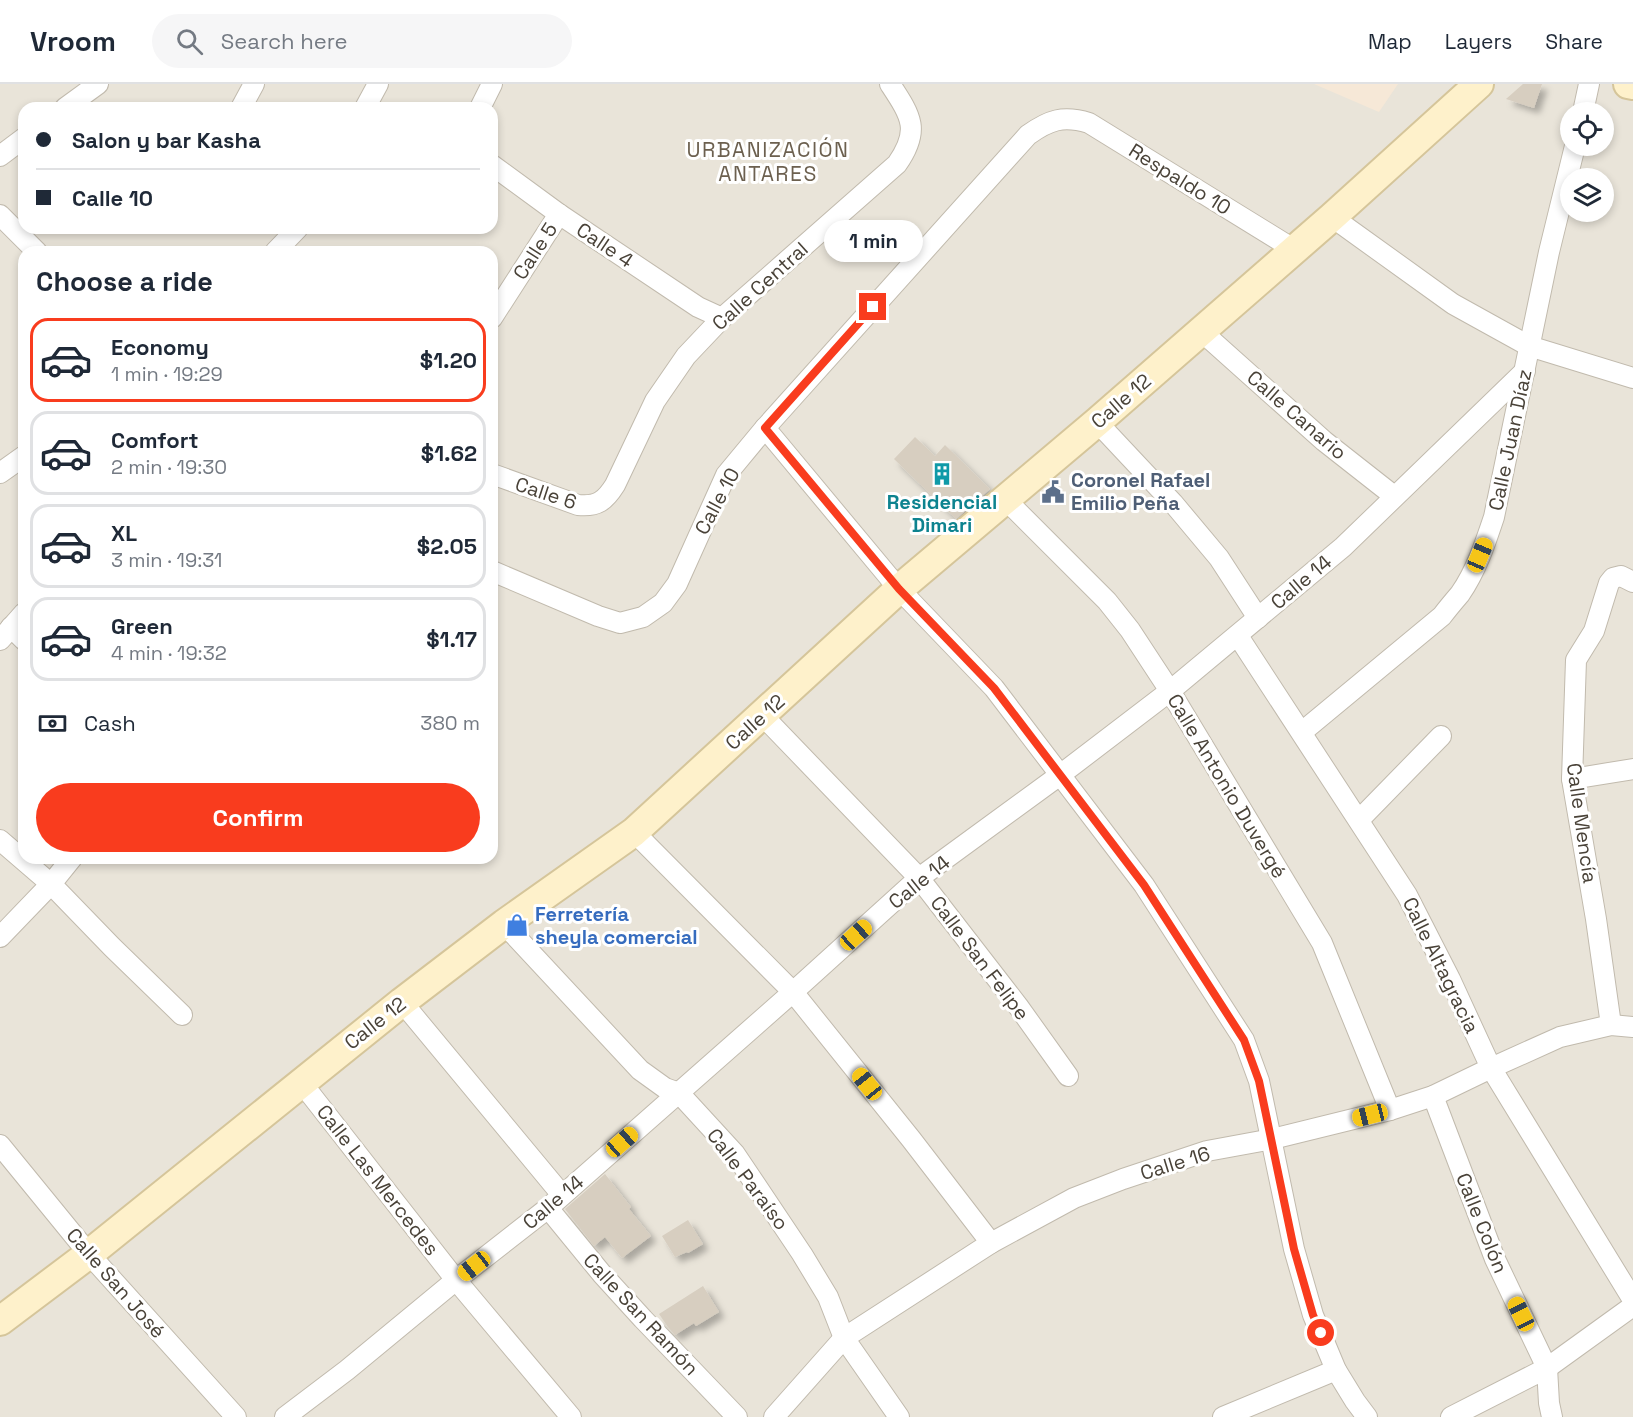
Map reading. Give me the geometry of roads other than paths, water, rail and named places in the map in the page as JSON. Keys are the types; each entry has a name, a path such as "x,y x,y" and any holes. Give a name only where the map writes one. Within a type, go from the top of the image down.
{"main road":[{"name":"Calle 12","path":"0,1321 89,1254 402,1002 504,924 634,832 899,589 1006,500 1295,250 1479,84"},
{"path":"1628,84 1633,85"}],"street":[{"path":"73,102 98,84"},
{"path":"244,102 254,84"},
{"path":"368,102 378,84"},
{"path":"483,102 492,84"},
{"name":"Calle Central","path":"601,502 615,485 655,401 686,356 722,318 897,164 907,151 912,135 910,120 890,84"},
{"path":"1584,102 1589,84"},
{"name":"Respaldo 10","path":"1061,119 1077,119 1089,123 1295,250"},
{"name":"Calle 10","path":"498,574 620,623 643,617 663,603 677,584 726,475 765,428 1028,135 1044,124 1061,119"},
{"path":"0,156 18,142"},
{"name":"Calle Juan Díaz","path":"1302,732 1442,616 1460,594 1475,568 1494,517 1549,252 1573,156"},
{"name":"Calle 4","path":"498,169 559,214 698,307 722,318"},
{"name":"Calle 5","path":"498,309 559,214"},
{"path":"0,215 18,233"},
{"path":"1332,217 1454,304 1530,346 1633,378"},
{"path":"19,234 31,246"},
{"path":"281,246 292,234"},
{"name":"Calle Canario","path":"1201,331 1324,441 1394,496"},
{"name":"Calle 14","path":"285,1417 347,1370 555,1202 920,878 1060,775 1238,636 1343,547 1525,371"},
{"path":"1096,422 1173,503 1219,558 1258,618"},
{"path":"765,428 899,589 994,688 1144,885 1244,1040 1259,1081 1294,1249 1313,1315 1336,1370 1367,1417"},
{"path":"0,473 18,460"},
{"name":"Calle 6","path":"498,476 578,505 590,506 601,502"},
{"name":"Calle Antonio Duvergé","path":"1006,500 1107,602 1130,630 1170,691 1322,943 1390,1110"},
{"name":"Calle Mencía","path":"1611,1025 1572,778 1576,660 1594,631 1613,578 1620,576 1633,582"},
{"name":"Calle Altagracia","path":"1238,636 1407,895 1450,979 1491,1068 1633,1300"},
{"name":"Calle San Felipe","path":"762,716 920,878 1018,1006 1068,1076"},
{"path":"1359,820 1441,736"},
{"path":"1572,778 1633,769"},
{"path":"634,832 793,992 911,1139 991,1244"},
{"path":"0,840 18,856"},
{"path":"28,864 51,884 182,1015"},
{"path":"0,937 67,864"},
{"name":"Calle Paraíso","path":"504,924 640,1070 665,1088 680,1093 735,1154 828,1297 844,1338 899,1417"},
{"name":"Calle San Ramón","path":"402,1002 555,1202 602,1274 737,1417"},
{"name":"Calle 16","path":"774,1417 844,1338 991,1244 1074,1198 1207,1151 1272,1139 1390,1110 1433,1096 1560,1037 1611,1025 1633,1027"},
{"name":"Calle Las Mercedes","path":"301,1082 456,1280 571,1417"},
{"name":"Calle Colón","path":"1433,1096 1495,1259 1547,1368 1552,1417"},
{"name":"Calle San José","path":"0,1145 89,1254 236,1417"},
{"path":"1450,1417 1547,1368 1633,1305"},
{"path":"1223,1417 1336,1370"}],"place":[{"name":"Residencial Dimari","path":"942,474"},
{"name":"Coronel Rafael Emilio Peña","path":"1053,492"},
{"name":"Ferretería sheyla comercial","path":"517,925"}],"district":[{"name":"URBANIZACIÓN ANTARES","path":"768,162"}]}
